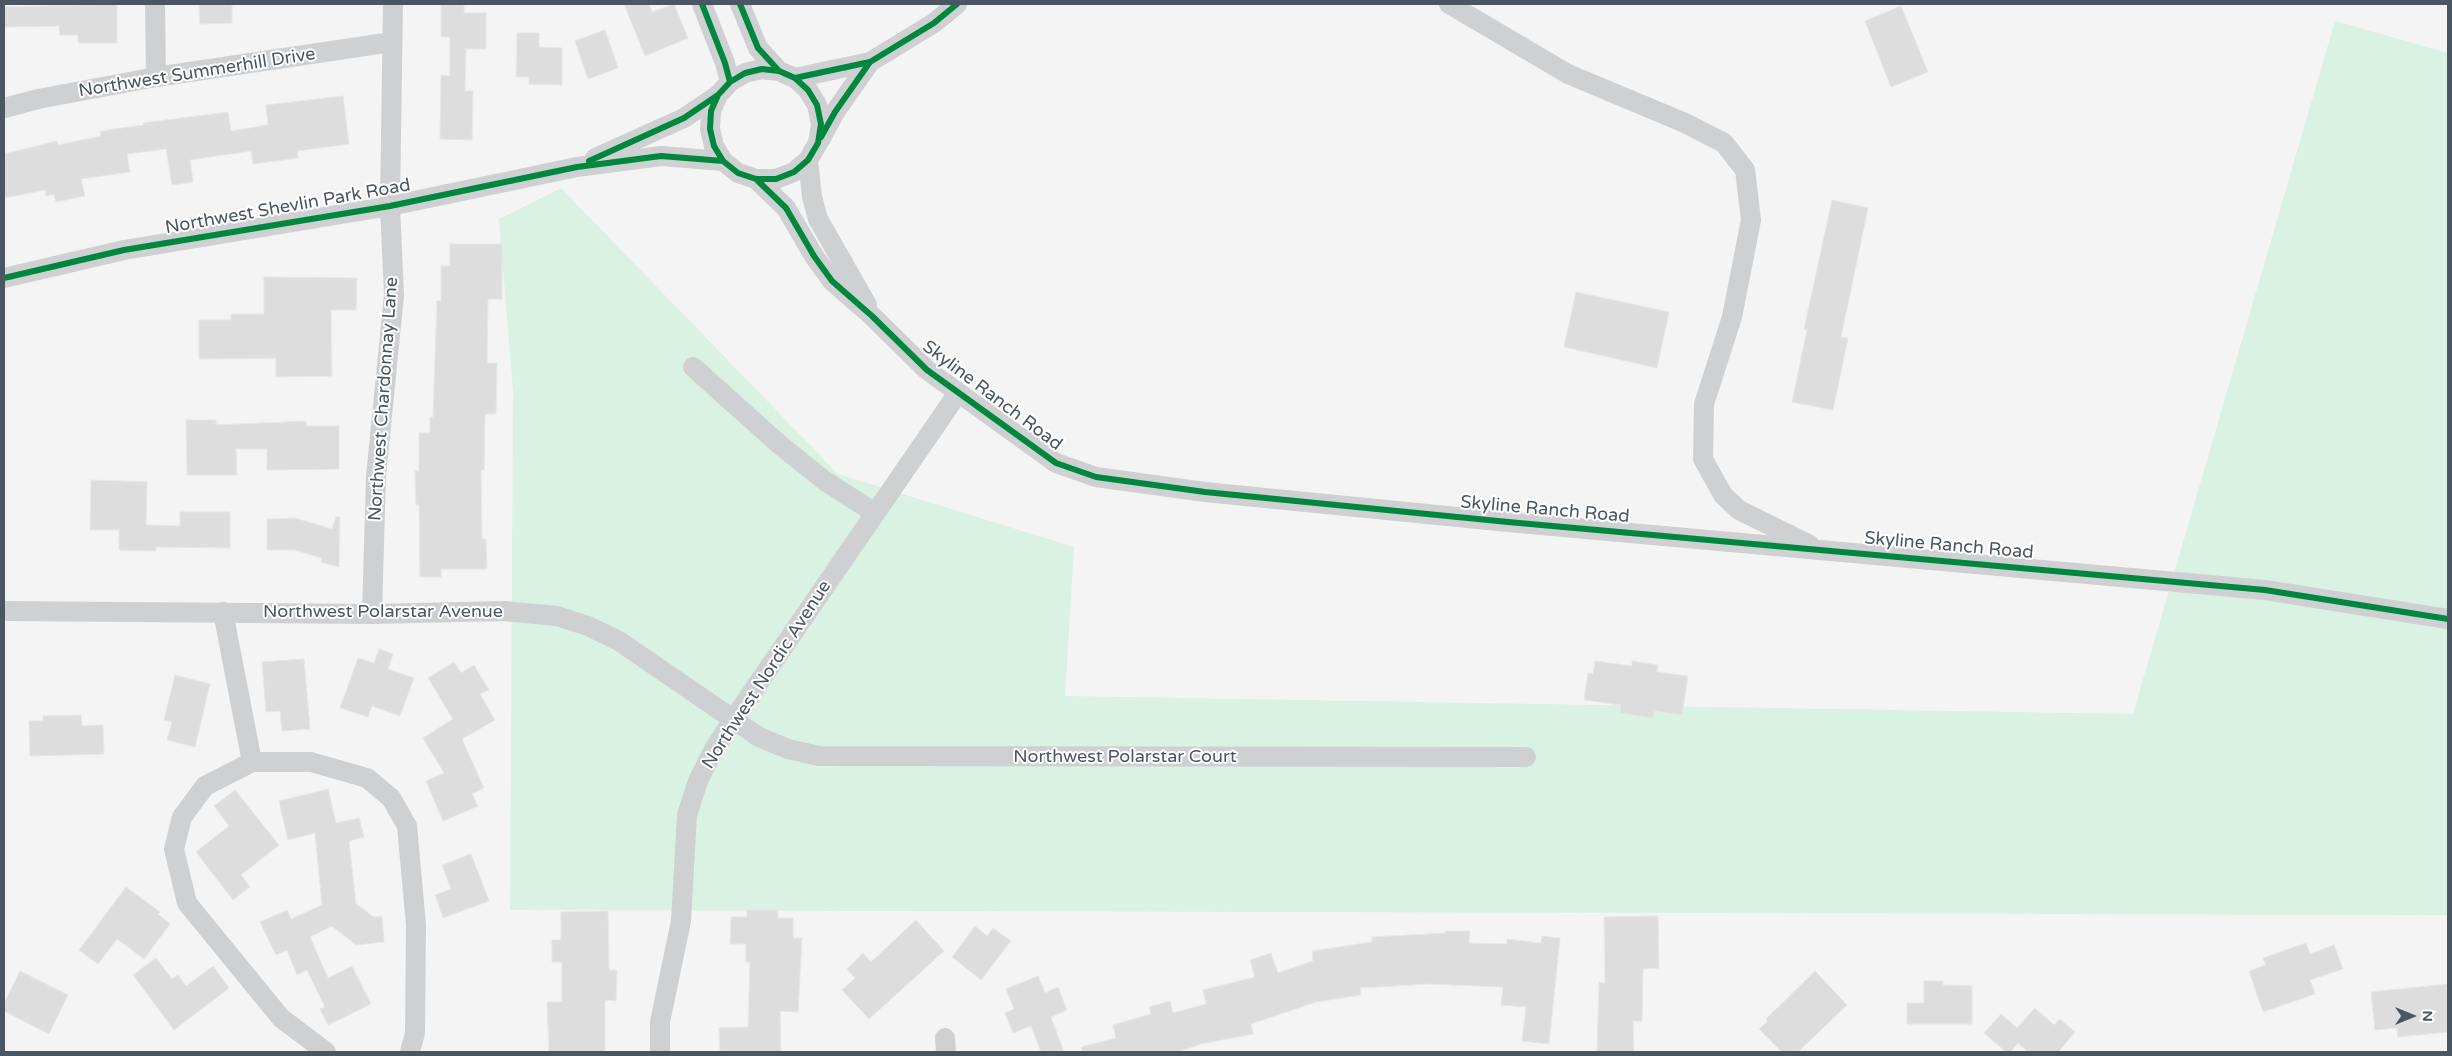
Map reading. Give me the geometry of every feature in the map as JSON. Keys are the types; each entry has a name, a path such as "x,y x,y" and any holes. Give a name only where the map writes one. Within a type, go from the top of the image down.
{"street":[{"path":"155,4 156,77"},
{"name":"Northwest Chardonnay Lane","path":"372,614 376,476 394,295 390,206 393,4"},
{"path":"702,4 725,63 724,89"},
{"path":"740,4 758,48 808,90 817,105 821,124 813,151"},
{"path":"870,62 835,112 813,151 794,172 776,179 756,180 738,173 723,161 714,146 710,129 711,112 724,89 745,73 762,69 787,74 870,62 934,23 957,4"},
{"path":"1449,4 1568,74 1685,122 1724,143 1745,170 1751,220 1732,317 1704,404 1703,459 1723,495 1739,510 1821,550"},
{"name":"Northwest Summerhill Drive","path":"4,108 38,99 156,77 392,42"},
{"name":"Northwest Shevlin Park Road","path":"577,167 684,118 724,89"},
{"name":"Skyline Ranch Road","path":"813,151 812,197 818,219 848,268 872,316"},
{"name":"Northwest Shevlin Park Road","path":"4,278 124,250 390,206 577,167 661,156 723,161"},
{"name":"Skyline Ranch Road","path":"756,180 786,208 814,256 832,280 927,370 1056,464 1096,477 1225,494 2264,590 2448,619"},
{"path":"693,367 780,445 825,481 875,513"},
{"name":"Northwest Nordic Avenue","path":"660,1052 660,1022 682,921 684,850 688,815 698,781 714,749 733,720 958,393"},
{"name":"Northwest Polarstar Avenue","path":"4,610 372,614 504,611 557,616 588,626 619,641 733,720"},
{"path":"224,612 252,762"},
{"name":"Northwest Polarstar Court","path":"733,720 759,738 788,749 819,756 1526,757"},
{"path":"326,1052 281,1018 187,903 174,849 182,817 204,786 252,762 311,762 367,778 391,798 407,826 416,924 415,1033 410,1052"}],"green space":[{"path":"2335,21 2448,53 2448,915 510,910 513,391 499,219 561,188 838,474 1074,547 1065,696 2133,714"}],"building":[{"path":"117,4 117,43 78,43 78,35 60,35 59,26 4,27 4,7"},
{"path":"199,4 232,4 232,23 200,24"},
{"path":"441,4 464,4 464,13 486,13 486,49 466,49 465,91 473,91 472,140 440,139 441,75 450,76 450,37 441,37"},
{"path":"624,4 649,4 652,12 674,4 688,38 645,56"},
{"path":"1901,6 1928,72 1891,87 1865,21"},
{"path":"605,30 618,68 588,79 575,41"},
{"path":"517,33 539,33 539,47 562,48 562,85 529,84 529,77 516,77"},
{"path":"343,96 349,144 297,151 298,158 253,164 251,151 190,160 193,182 172,185 166,149 127,154 130,172 81,179 85,196 56,202 54,194 46,196 45,190 4,198 4,154 57,141 58,145 101,136 100,131 143,125 143,123 228,112 231,131 268,125 266,105"},
{"path":"1832,200 1868,208 1841,337 1848,338 1833,410 1792,402 1807,330 1804,329"},
{"path":"450,244 502,244 502,299 488,299 487,363 497,363 496,414 485,414 484,470 481,470 482,539 486,539 487,569 441,569 441,577 420,577 419,505 416,505 415,471 419,471 419,433 430,433 430,417 433,417 437,301 441,301 441,266 450,266"},
{"path":"264,277 357,278 356,310 331,310 332,376 276,377 276,358 199,359 199,320 231,320 231,314 264,314"},
{"path":"1576,292 1669,312 1657,368 1564,347"},
{"path":"186,420 216,420 216,425 306,421 306,426 339,426 339,469 267,470 267,449 236,449 237,475 187,475"},
{"path":"91,480 147,482 146,525 180,526 180,512 230,512 230,548 156,547 156,551 119,550 119,530 90,530"},
{"path":"336,517 340,517 339,567 321,562 322,558 295,550 267,550 267,519 295,518 332,529"},
{"path":"379,649 393,654 388,669 414,678 400,716 372,706 368,717 340,708 358,658 374,663"},
{"path":"304,659 310,729 282,731 280,711 266,712 262,662"},
{"path":"1595,661 1632,666 1632,661 1658,665 1657,672 1688,676 1682,715 1654,711 1653,718 1620,713 1621,705 1584,700 1588,673 1593,674"},
{"path":"454,662 461,673 474,665 489,690 480,694 495,720 462,739 484,788 472,794 478,806 443,821 426,781 444,773 423,738 453,719 428,678"},
{"path":"175,675 210,684 195,747 167,740 172,722 164,720"},
{"path":"81,715 82,726 103,725 104,754 30,756 29,721 43,721 43,716"},
{"path":"328,789 336,823 359,818 364,837 349,841 356,904 374,917 382,916 384,942 356,945 332,926 310,937 328,978 352,966 371,1004 328,1025 320,1009 325,1007 307,970 297,975 287,950 276,955 260,922 287,910 291,919 322,905 315,833 288,840 279,801"},
{"path":"235,790 279,845 241,875 250,887 233,900 196,852 229,826 214,806"},
{"path":"471,854 489,901 443,918 435,895 451,889 442,865"},
{"path":"126,887 160,912 158,914 170,924 144,959 117,939 98,964 79,950"},
{"path":"747,910 778,910 778,918 793,918 793,938 802,938 798,1012 780,1011 781,1052 720,1052 719,1028 748,1027 750,962 746,962 746,944 730,944 731,917 747,917"},
{"path":"608,911 609,970 617,970 616,1001 605,1000 605,1052 549,1052 547,1002 562,1002 562,962 552,962 552,940 561,940 561,912"},
{"path":"1658,916 1659,968 1643,969 1642,1021 1633,1021 1634,1052 1597,1052 1599,982 1605,983 1604,917"},
{"path":"916,920 944,951 869,1019 842,990 855,978 847,969 863,953 871,962"},
{"path":"975,926 987,936 993,928 1011,941 981,980 952,957"},
{"path":"1445,931 1470,931 1469,943 1507,944 1507,939 1541,943 1542,936 1560,938 1549,1044 1522,1041 1526,1007 1501,1005 1503,987 1428,984 1360,988 1361,995 1316,1002 1251,1024 1253,1034 1201,1044 1178,1052 1082,1052 1081,1047 1116,1038 1113,1025 1151,1014 1149,1007 1170,1001 1173,1013 1206,1004 1203,990 1255,977 1250,960 1271,953 1278,973 1313,961 1312,951 1372,942 1372,937 1445,933"},
{"path":"2306,943 2310,954 2334,945 2343,969 2310,980 2315,994 2263,1012 2249,971 2266,965 2263,958"},
{"path":"156,958 172,979 178,975 186,986 213,966 229,988 174,1030 133,975"},
{"path":"20,971 68,995 49,1034 4,1011 4,1003"},
{"path":"1815,971 1847,1005 1798,1052 1782,1052 1759,1029 1768,1021 1766,1019"},
{"path":"1038,976 1045,993 1058,987 1067,1010 1051,1017 1064,1052 1041,1052 1031,1026 1013,1033 1005,1013 1014,1009 1006,989"},
{"path":"1924,981 1943,981 1943,985 1972,986 1972,1024 1907,1024 1907,1003 1924,1003"},
{"path":"2448,984 2448,1032 2398,1037 2397,1028 2375,1030 2371,992"},
{"path":"2035,1008 2054,1025 2060,1019 2075,1032 2058,1052 2028,1052 2018,1043 2010,1052 2006,1052 1984,1033 2001,1014 2017,1028"}],"cycle path":[{"path":"702,4 725,63 730,82"},
{"path":"740,4 758,48 779,71"},
{"path":"795,78 870,62 934,23 957,4"},
{"path":"821,137 835,112 870,62"},
{"path":"589,161 684,118 718,95 730,82 745,73 762,69 779,71 795,78 808,90 817,105 821,124 818,143 808,160 794,172 776,179 756,179 738,173 723,161 714,146 710,129 711,111 718,95"},
{"path":"4,278 124,250 390,206 577,167 661,156 723,161"},
{"path":"756,179 786,208 814,256 832,281 872,316 927,370 1056,463 1096,477 1205,492 1508,522 2265,590 2448,619"}]}
